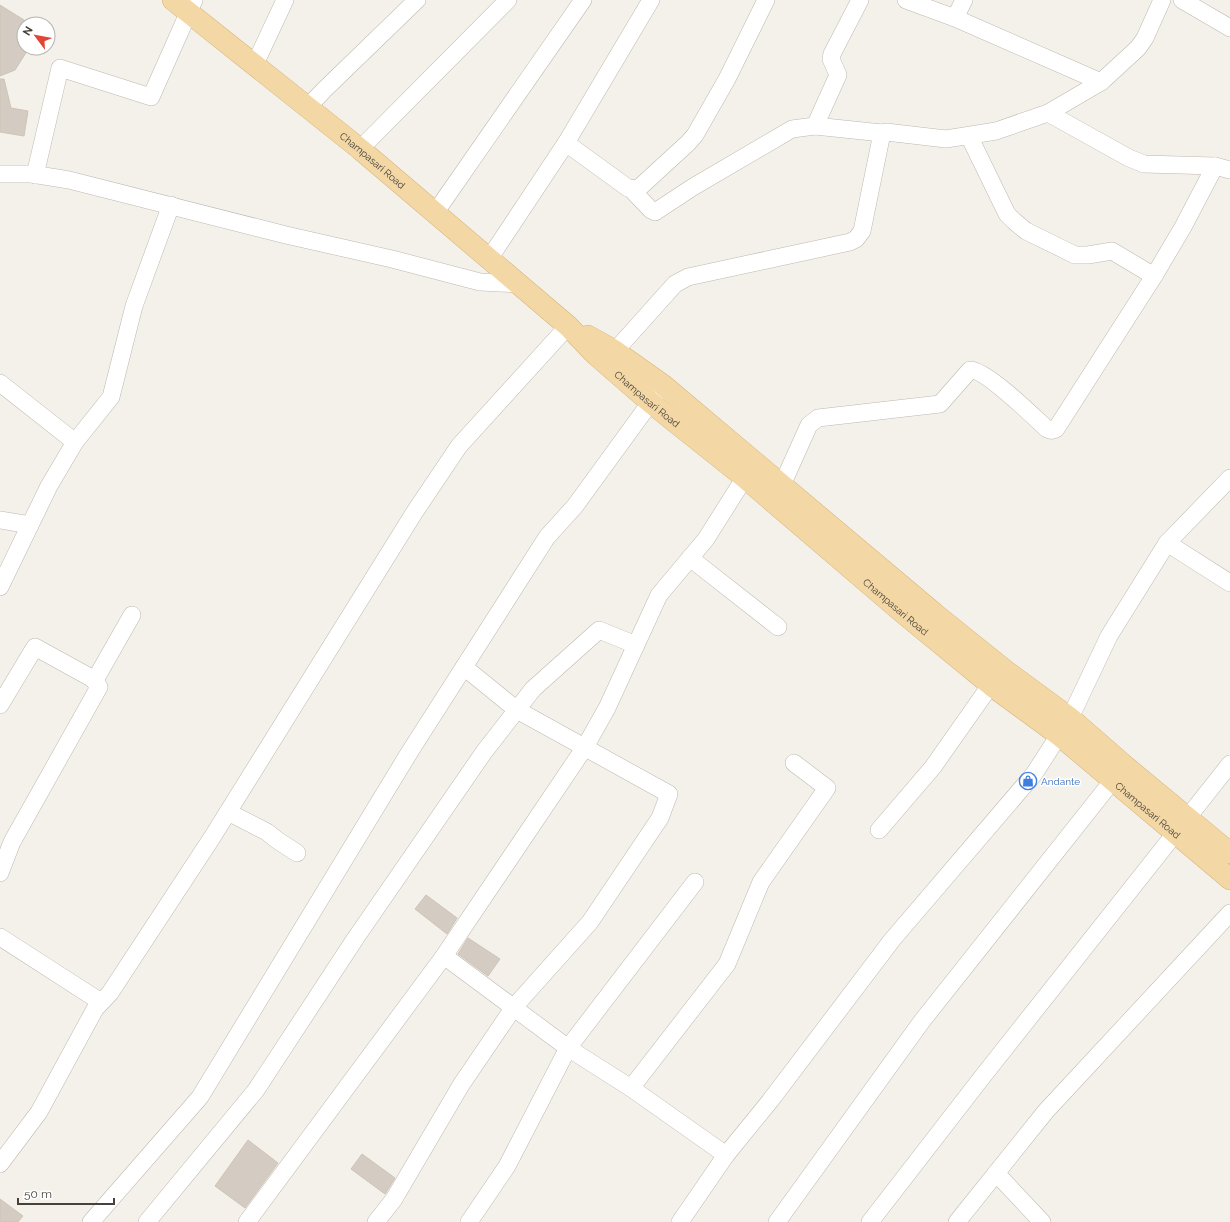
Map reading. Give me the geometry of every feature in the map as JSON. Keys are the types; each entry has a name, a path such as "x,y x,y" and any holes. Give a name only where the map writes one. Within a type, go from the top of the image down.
{"main road":[{"name":"Champasari Road","path":"185,4 254,64 360,149 520,284 568,326 606,364 650,402 749,470 782,486 935,614 1059,735 1119,773 1182,826 1230,879"},
{"name":"Champasari Road","path":"568,326 615,351 663,385 749,470 903,613 999,678 1070,718 1119,773"},
{"name":"Champasari Road","path":"1182,826 1230,853"}],"street":[{"path":"254,64 285,0"},
{"path":"307,108 416,0"},
{"path":"360,149 508,0"},
{"path":"435,213 583,0"},
{"path":"489,258 566,143 651,0"},
{"path":"631,189 637,189 640,187 692,140 727,79 766,0"},
{"path":"815,126 838,75 831,57 860,0"},
{"path":"906,0 955,18 1101,82"},
{"path":"955,18 964,0"},
{"path":"566,143 631,189 651,210 657,211 792,129 815,126 946,139 996,131 1048,113 1101,82 1142,43 1162,0"},
{"path":"1182,0 1230,28"},
{"path":"35,175 60,68 151,97 185,4"},
{"path":"1048,113 1129,158 1144,164 1222,168"},
{"path":"615,351 674,284 680,280 850,242 856,239 862,231 882,133"},
{"path":"969,136 1007,214 1026,231 1075,255 1088,255 1112,251 1154,276"},
{"path":"782,486 809,425 813,421 818,418 940,404 970,370 979,372 990,379 1047,429 1050,431 1053,430 1154,276 1183,227 1222,168"},
{"path":"0,174 35,175 69,180 480,282 520,284"},
{"path":"0,587 49,486 75,442 112,398 134,306 171,205"},
{"path":"0,1164 39,1112 95,1009 110,993 228,812 414,513 459,446 568,326"},
{"path":"0,383 75,442"},
{"path":"91,1222 200,1097 409,752 547,537 575,506 663,385"},
{"path":"247,1222 444,956 585,747 607,708 660,595 706,539 749,470"},
{"path":"680,1222 726,1155 770,1101 892,940 1034,774 1070,718 1109,636 1166,544 1230,478"},
{"path":"0,520 30,525"},
{"path":"1166,544 1230,582"},
{"path":"690,558 778,627"},
{"path":"92,678 95,680 132,615"},
{"path":"147,1222 256,1090 355,939 484,752 533,689 599,630 636,645"},
{"path":"0,705 35,647 92,678 99,687 12,842 0,873"},
{"path":"380,1221 461,1085 514,1007 590,922 660,818 669,794 517,710 464,667"},
{"path":"879,830 933,767 985,693 999,678"},
{"path":"631,1088 727,964 761,882 827,788 794,763"},
{"path":"870,1222 983,1076 1230,764"},
{"path":"777,1222 922,1021 1119,773"},
{"path":"228,812 267,832 297,853"},
{"path":"469,1222 507,1166 568,1048 695,882"},
{"path":"956,1222 1046,1111 1230,913"},
{"path":"0,937 101,1002"},
{"path":"444,956 568,1048 631,1088 726,1155"},
{"path":"996,1173 1042,1222"}],"building":[{"path":"0,5 18,16 16,16 16,56 24,56 15,70 0,76"},
{"path":"0,79 4,79 11,108 28,111 24,136 0,132"},
{"path":"426,895 457,918 447,934 415,909"},
{"path":"468,938 500,959 488,976 458,954"},
{"path":"248,1140 278,1163 245,1208 215,1186"},
{"path":"362,1154 395,1178 385,1194 351,1169"},
{"path":"0,1199 23,1216 18,1222 0,1222"}],"place":[{"name":"Andante","path":"1028,781"}]}
